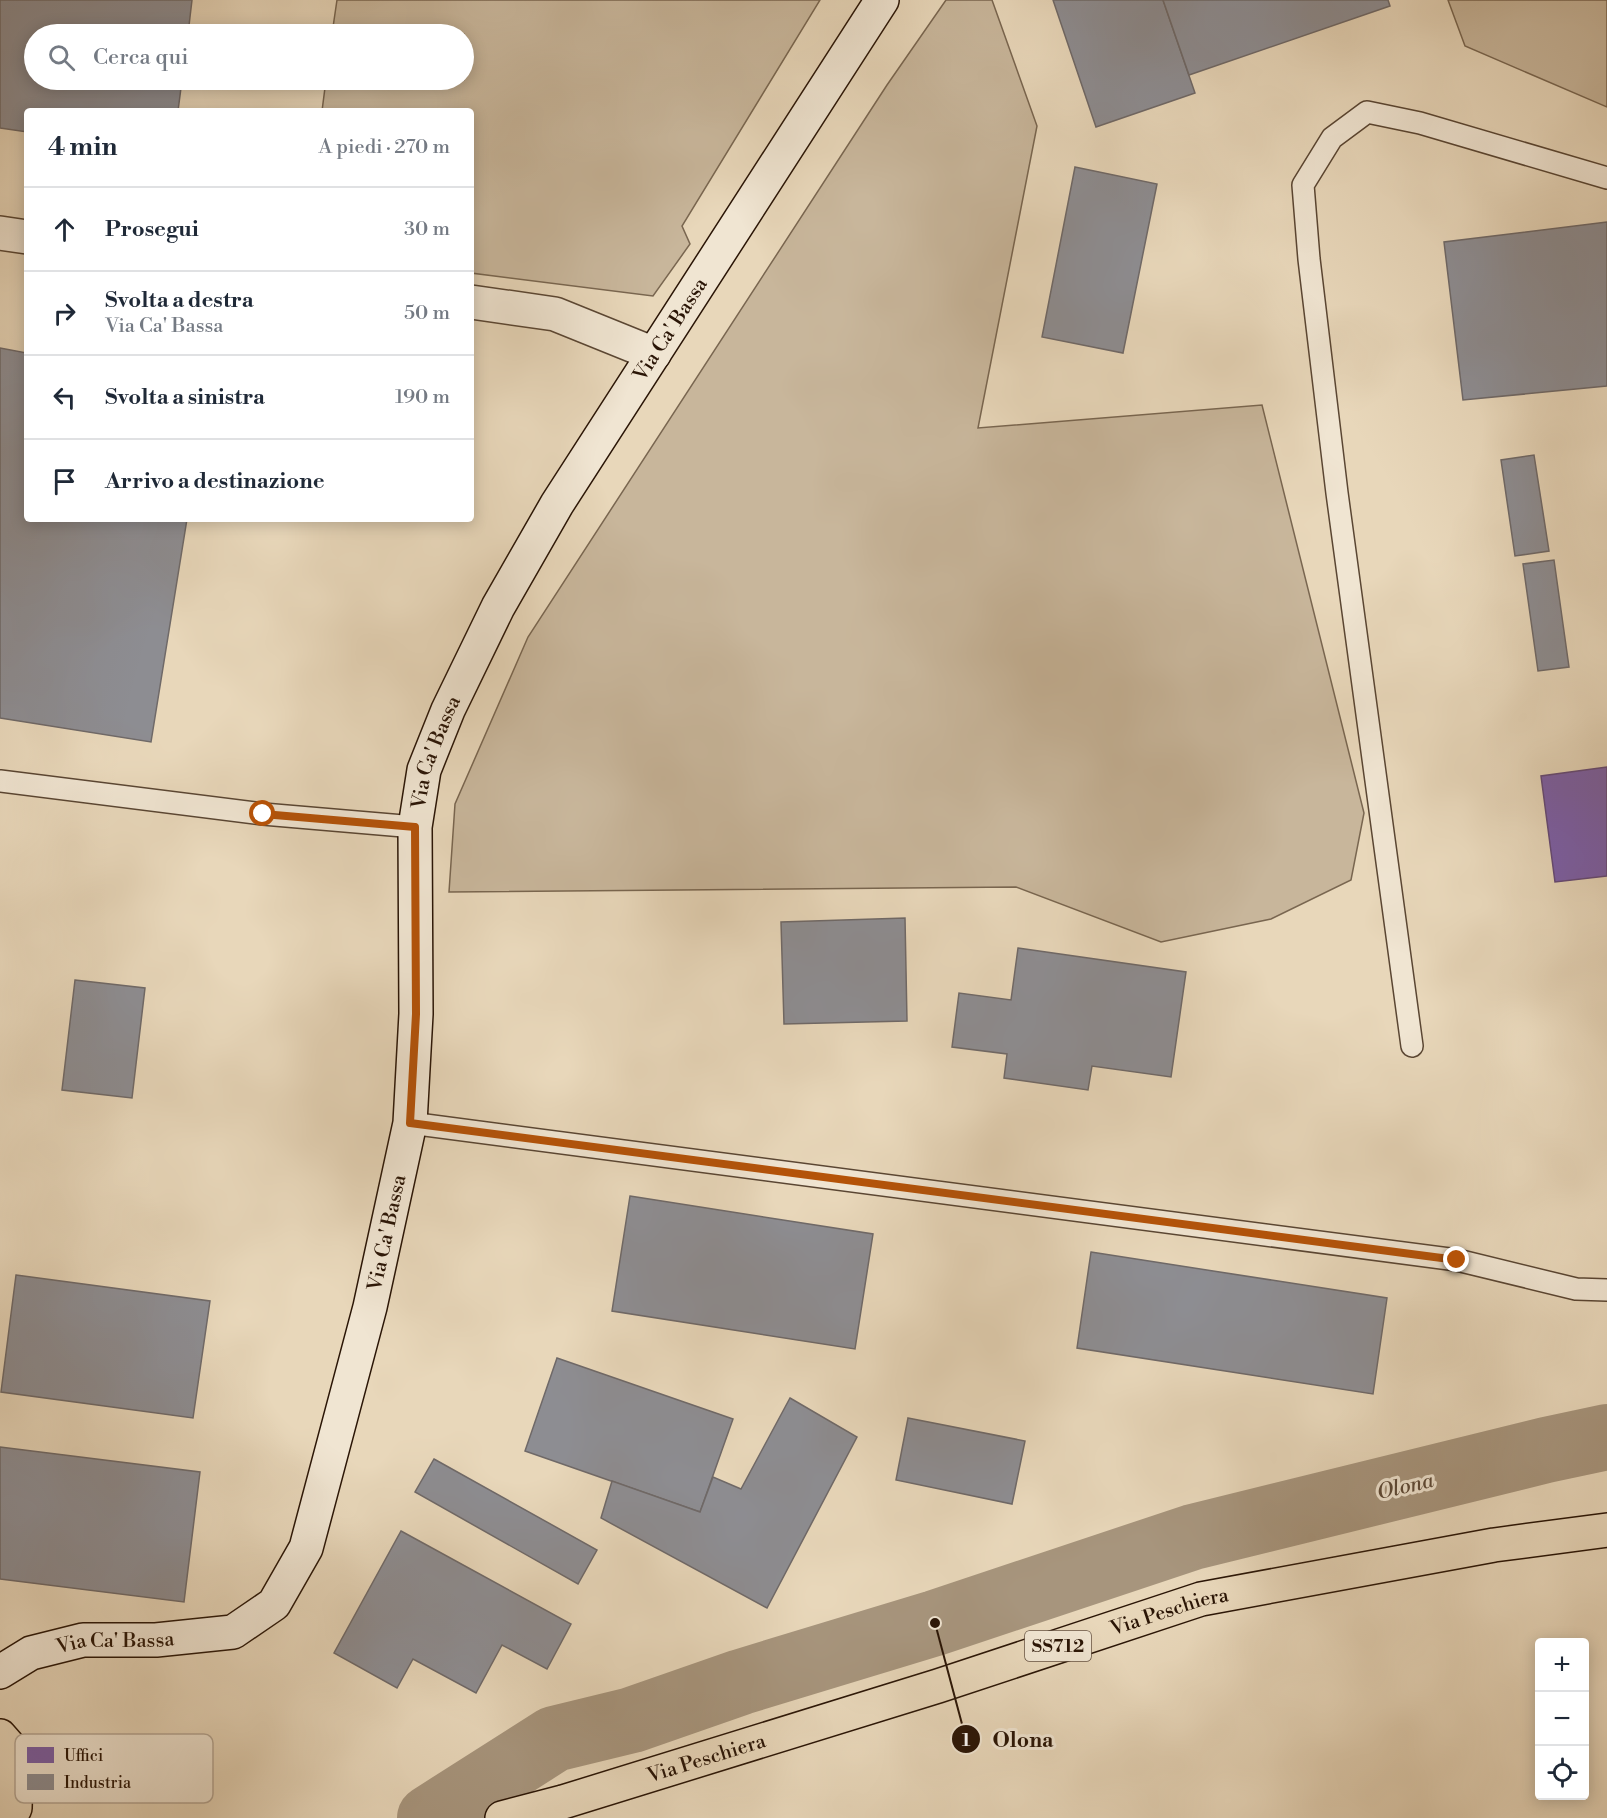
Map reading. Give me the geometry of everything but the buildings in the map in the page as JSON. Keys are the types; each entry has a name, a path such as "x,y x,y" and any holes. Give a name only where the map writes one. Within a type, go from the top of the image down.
{"main road":[{"name":"Via Peschiera","path":"502,1818 563,1802 926,1689 1201,1599 1494,1545 1607,1530"},
{"path":"0,1736 14,1752 15,1760"},
{"path":"10,1818 15,1803"}],"street":[{"name":"Via Ca' Bassa","path":"0,1672 31,1653 83,1640 156,1640 233,1632 274,1604 306,1548 370,1307 410,1123 416,1014 415,827 424,770 448,710 498,607 557,504 882,0"},
{"path":"0,233 24,237"},
{"path":"474,302 555,314 654,354"}],"lane":[{"path":"1412,1046 1336,481 1309,259 1304,185 1332,138 1367,112 1420,123 1607,178"},
{"path":"0,781 263,814 415,827"},
{"path":"410,1123 1457,1260 1576,1289 1607,1290"}],"shaded area":[{"path":"337,0 820,0 682,226 690,244 653,296 474,273 474,108 322,108 325,90 474,90 474,24 333,24"},
{"path":"946,0 992,0 1037,126 978,428 1262,405 1364,813 1351,880 1271,919 1161,942 1016,887 449,892 455,804 528,637 887,85"},
{"path":"1448,0 1607,0 1607,107 1465,46"}],"waterway":[{"name":"Olona","path":"430,1818 554,1739 632,1720 741,1682 935,1623 1193,1537 1607,1437"}],"place":[{"name":"Olona","path":"935,1623"}],"route":[{"path":"263,814 415,827 416,1014 410,1123 1457,1260"}]}
